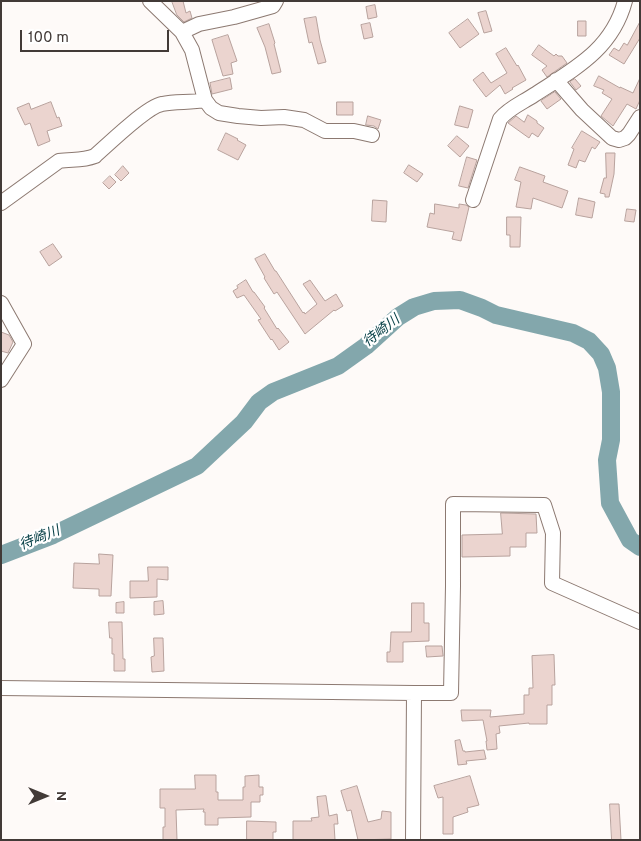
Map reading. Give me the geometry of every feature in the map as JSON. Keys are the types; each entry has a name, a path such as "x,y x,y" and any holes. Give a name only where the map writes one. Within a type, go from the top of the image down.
{"street":[{"path":"150,1 182,32 192,50 205,100 211,108 219,113 261,118 284,117 304,120 324,131 354,131 372,136"},
{"path":"182,32 199,24 234,17 272,6 276,1"},
{"path":"473,200 500,119 506,112 533,96 597,51 612,31 625,1"},
{"path":"556,80 582,110 612,138 619,140 625,138 640,117"},
{"path":"1,203 59,161 86,159 95,156 150,109 160,104 205,100"},
{"path":"1,303 24,344 1,380"},
{"path":"1,688 451,693 453,504 544,505 553,533 552,583 640,622"},
{"path":"413,840 414,693"}],"building":[{"path":"172,1 183,1 186,13 190,11 192,18 184,22 177,15"},
{"path":"375,5 377,17 368,19 366,7"},
{"path":"486,11 492,31 484,33 478,13"},
{"path":"316,17 326,62 318,64 312,42 309,43 304,19"},
{"path":"468,19 479,34 460,48 449,33"},
{"path":"578,21 586,21 586,36 578,36"},
{"path":"640,22 640,38 624,64 609,55 614,48 619,51 624,43 627,45"},
{"path":"370,23 373,37 364,39 361,25"},
{"path":"269,24 281,72 272,74 265,47 257,28"},
{"path":"228,35 237,61 231,63 233,74 223,76 212,40"},
{"path":"539,45 554,56 556,54 562,56 567,63 547,77 542,70 547,66 532,55"},
{"path":"506,48 526,80 505,94 500,85 486,97 473,80 483,72 491,83 507,73 496,54"},
{"path":"599,76 633,93 640,78 640,100 636,109 627,104 613,126 601,116 612,99 602,93 604,90 594,86"},
{"path":"230,78 232,89 212,94 210,83"},
{"path":"575,79 581,86 576,90 570,82"},
{"path":"555,92 561,99 547,109 541,101"},
{"path":"51,102 62,126 47,131 50,141 38,146 30,123 25,125 17,108 29,103 31,109"},
{"path":"337,102 353,102 353,115 337,115"},
{"path":"460,106 473,110 468,128 455,125"},
{"path":"528,115 544,128 538,137 532,133 529,138 508,123 516,116 524,122"},
{"path":"368,116 381,120 378,129 374,126 366,125"},
{"path":"582,131 600,142 595,149 592,147 585,162 579,160 576,168 568,165 574,149 572,148"},
{"path":"226,133 246,145 238,160 218,150"},
{"path":"457,136 469,146 460,157 448,146"},
{"path":"606,153 615,153 614,174 609,197 605,197 605,194 600,193 604,178 606,178"},
{"path":"467,157 477,160 468,188 459,186"},
{"path":"409,165 423,174 417,182 404,173"},
{"path":"123,166 129,173 121,181 115,175"},
{"path":"520,167 545,176 543,182 568,191 562,208 533,198 531,209 516,207 521,182 515,180"},
{"path":"110,176 116,182 109,189 103,183"},
{"path":"579,198 595,202 592,218 576,215"},
{"path":"373,200 387,201 386,222 372,221"},
{"path":"435,204 459,208 459,204 469,207 461,241 452,239 454,232 427,227 430,213 434,214"},
{"path":"627,209 636,210 634,222 625,221"},
{"path":"507,217 521,217 520,247 510,247 510,235 507,235"},
{"path":"53,244 62,257 49,266 40,252"},
{"path":"265,254 303,313 305,314 317,304 303,284 310,280 325,301 336,294 343,306 334,310 305,334 277,292 274,294 264,278 255,259"},
{"path":"246,280 265,307 277,329 289,342 279,350 258,320 261,319 244,295 237,298 233,291"},
{"path":"1,332 9,335 13,342 8,353 1,351"},
{"path":"501,513 536,514 537,533 526,533 526,547 510,547 510,556 462,557 462,535 502,534"},
{"path":"99,554 113,555 111,596 99,596 99,589 73,588 74,563 99,564"},
{"path":"148,567 168,567 168,580 157,579 157,597 130,598 130,581 148,581"},
{"path":"163,601 164,614 154,615 154,602"},
{"path":"124,602 124,613 116,613 116,603"},
{"path":"412,603 424,603 424,623 429,623 429,641 403,642 403,662 387,662 387,652 390,652 391,632 411,632"},
{"path":"109,622 122,622 125,671 114,671 114,654 112,654"},
{"path":"154,638 163,638 164,671 152,672 151,657 154,656"},
{"path":"426,646 442,646 443,656 427,657"},
{"path":"554,655 555,685 552,685 552,705 547,705 547,724 529,723 499,726 500,733 496,734 497,749 487,750 483,720 462,721 461,710 491,710 490,717 524,714 524,695 529,695 529,688 533,688 532,656"},
{"path":"460,740 463,751 484,750 486,759 466,761 467,764 458,765 455,741"},
{"path":"195,775 216,775 218,800 243,800 245,776 259,775 259,787 263,787 263,795 260,795 260,802 251,802 251,817 218,818 218,825 205,825 204,809 176,810 177,840 163,840 165,808 160,808 160,789 195,789"},
{"path":"470,776 479,805 467,808 468,812 453,817 453,834 443,834 443,797 438,798 434,786"},
{"path":"357,786 368,822 381,819 382,811 391,812 391,839 358,840 351,810 347,811 341,791"},
{"path":"326,796 329,816 337,814 338,824 334,824 335,840 293,840 293,821 312,821 311,818 319,817 317,797"},
{"path":"610,804 619,804 621,840 612,840"},
{"path":"247,821 276,822 276,832 273,832 273,840 247,840"}],"waterway":[{"name":"待崎川","path":"1,555 53,535 197,466 244,422 259,402 273,392 338,366 366,346 398,317 414,307 434,301 460,300 496,315 573,333 589,341 601,354 607,368 611,392 611,440 607,460 610,503 630,540 640,547"}]}
